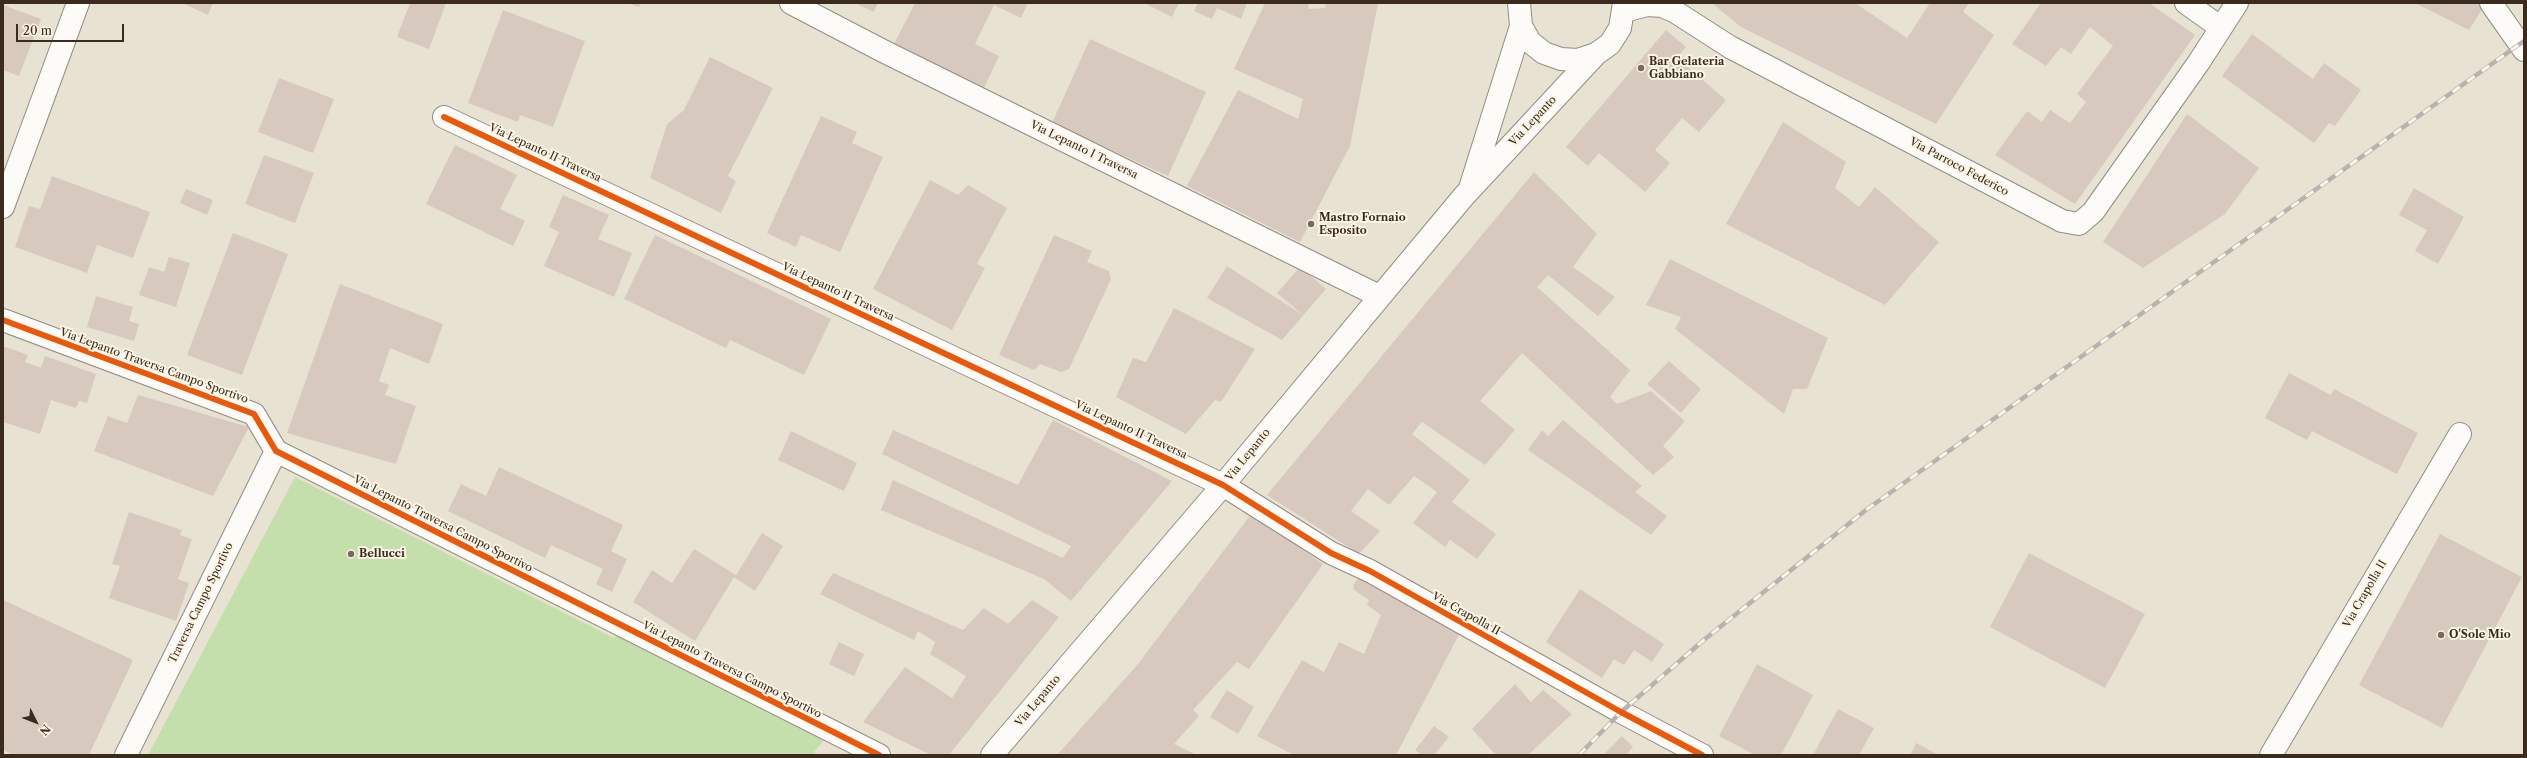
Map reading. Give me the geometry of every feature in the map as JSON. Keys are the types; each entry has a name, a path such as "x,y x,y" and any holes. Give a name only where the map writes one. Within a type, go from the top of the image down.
{"street":[{"path":"3,206 78,3"},
{"name":"Via Lepanto I Traversa","path":"791,3 885,52 1379,296"},
{"path":"1519,3 1521,26 1530,42 1544,53 1561,59 1578,60 1596,54 1610,44 1620,28 1624,5"},
{"path":"2186,3 2220,27"},
{"name":"Via Parroco Federico","path":"1624,5 1662,6 1730,47 2033,206 2062,221 2079,224 2093,212 2198,62 2237,3"},
{"path":"2491,3 2524,50"},
{"name":"Via Lepanto","path":"1470,189 1521,26"},
{"name":"Via Lepanto","path":"992,755 1223,485 1379,296 1470,189 1596,54"},
{"name":"Via Lepanto II Traversa","path":"444,117 1223,485"},
{"name":"Via Lepanto Traversa Campo Sportivo","path":"3,320 254,414 276,451 879,755"},
{"name":"Via Crapolla II","path":"2271,755 2460,434"},
{"name":"Traversa Campo Sportivo","path":"126,755 276,451"},
{"name":"Via Crapolla II","path":"1223,485 1331,553 1370,571 1621,712 1702,755"}],"green space":[{"name":"Bellucci","path":"295,477 614,638 621,631 829,734 814,752 817,755 148,755"}],"building":[{"path":"182,3 213,3 208,15"},
{"path":"410,3 446,3 429,49 397,37"},
{"path":"627,3 640,3 639,7"},
{"path":"855,3 878,3 874,12"},
{"path":"915,3 1028,3 1021,18 994,5 975,44 999,56 983,90 893,46"},
{"path":"1144,3 1179,3 1172,17"},
{"path":"1198,3 1247,3 1241,19 1217,8 1212,19 1194,11"},
{"path":"1265,3 1309,3 1308,9 1325,8 1326,3 1378,3 1350,146 1300,242 1187,186 1238,90 1298,119 1303,99 1234,69"},
{"path":"1712,3 1855,3 1907,38 1930,3 1969,3 1963,12 1994,35 1936,124 1741,27"},
{"path":"2041,3 2149,3 2195,35 2075,204 1995,155 2027,111 2042,122 2050,110 2070,123 2086,102 2077,94 2113,46 2090,27 2071,54 2061,47 2046,66 2012,44"},
{"path":"2415,3 2486,3 2469,30"},
{"path":"3,5 41,19 19,76 3,70"},
{"path":"503,10 585,41 553,127 520,115 518,122 468,103"},
{"path":"1666,30 1686,47 1677,58 1726,100 1699,132 1682,118 1655,150 1670,163 1645,192 1599,153 1588,166 1566,147"},
{"path":"2252,34 2313,79 2324,63 2361,90 2335,126 2329,123 2314,143 2222,76"},
{"path":"1090,39 1206,92 1168,176 1052,123"},
{"path":"710,57 773,88 728,176 736,181 721,213 650,178 667,124 684,110"},
{"path":"279,78 334,99 313,153 258,132"},
{"path":"2187,114 2259,168 2225,214 2143,268 2103,242"},
{"path":"821,116 857,132 852,143 883,157 840,252 801,235 796,247 767,233"},
{"path":"1783,122 1846,162 1835,188 1859,207 1875,187 1939,242 1885,305 1726,224"},
{"path":"455,145 517,175 500,209 525,221 513,246 426,204"},
{"path":"264,155 314,173 295,223 245,204"},
{"path":"1534,172 1597,234 1573,267 1615,297 1598,316 1548,275 1537,287 1630,370 1610,397 1617,404 1651,391 1685,421 1663,446 1674,457 1653,475 1522,353 1480,401 1515,430 1485,465 1422,422 1412,434 1470,480 1452,502 1496,534 1477,559 1450,540 1445,547 1413,523 1437,492 1414,476 1389,505 1368,489 1351,511 1380,531 1359,554 1267,495"},
{"path":"52,176 150,212 133,258 97,245 87,273 15,247 29,206 40,209"},
{"path":"930,180 958,195 968,185 1007,208 977,264 985,268 952,330 873,289"},
{"path":"2414,188 2464,217 2438,264 2415,251 2427,230 2399,215"},
{"path":"186,189 213,200 207,215 180,203"},
{"path":"563,195 609,215 598,239 632,253 614,297 544,266 559,232 549,227"},
{"path":"233,233 288,254 242,375 187,355"},
{"path":"655,235 831,319 804,375 730,340 726,348 624,299"},
{"path":"1054,235 1092,251 1087,262 1109,271 1111,279 1069,369 1061,372 1040,364 1034,370 999,355"},
{"path":"169,257 190,263 176,307 139,295 149,267 164,272"},
{"path":"1670,259 1828,338 1807,389 1793,389 1784,414 1675,329 1681,317 1646,305"},
{"path":"1227,266 1303,315 1277,293 1300,267 1326,289 1282,340 1207,298"},
{"path":"340,284 443,324 429,364 390,348 379,381 389,385 385,395 416,406 396,464 287,433"},
{"path":"96,296 133,307 129,321 139,324 134,341 87,327"},
{"path":"1174,308 1255,349 1221,402 1215,400 1186,434 1116,397 1133,358 1146,362"},
{"path":"3,346 28,355 25,362 41,368 45,356 96,374 87,403 79,401 76,408 51,400 40,434 3,422"},
{"path":"1669,361 1701,389 1681,413 1647,384"},
{"path":"2289,373 2331,395 2334,389 2418,433 2397,474 2312,431 2307,440 2265,418"},
{"path":"138,395 249,427 213,496 94,451 108,416 127,423"},
{"path":"1053,420 1172,481 1071,601 1044,579 881,510 893,480 1063,558 1071,546 882,454 893,430 1018,485"},
{"path":"1563,420 1642,486 1635,492 1667,516 1651,535 1528,450 1542,430 1548,436"},
{"path":"791,431 857,463 844,491 778,460"},
{"path":"499,467 623,525 611,551 627,559 612,592 596,584 603,569 551,545 545,558 448,511 461,484 486,496"},
{"path":"129,512 182,530 180,535 192,539 178,579 189,583 176,621 109,598 120,566 112,564"},
{"path":"1252,513 1323,564 1249,669 1237,662 1193,710 1199,716 1174,744 1197,755 1057,755 1138,664"},
{"path":"762,533 783,546 755,591 734,577 695,641 633,602 652,570 672,583 694,549 736,575"},
{"path":"2440,534 2522,577 2442,728 2359,685"},
{"path":"2029,553 2145,614 2105,688 1990,627"},
{"path":"833,573 963,630 984,608 1008,624 1032,600 1059,617 949,755 931,755 863,722 905,667 952,698 966,676 930,654 935,642 918,631 914,640 820,594"},
{"path":"1365,576 1463,627 1396,755 1294,755 1257,736 1302,660 1324,672 1339,642 1364,654 1381,615 1367,605 1369,600 1354,590 1353,585 1357,580"},
{"path":"1580,589 1664,644 1652,662 1634,650 1624,665 1614,659 1602,678 1546,642"},
{"path":"3,600 133,660 89,755 14,755 3,750"},
{"path":"839,642 864,654 854,676 829,664"},
{"path":"1757,664 1813,695 1781,755 1755,755 1719,736"},
{"path":"1515,684 1531,702 1543,690 1572,714 1528,755 1496,755 1472,729"},
{"path":"1227,690 1254,707 1238,734 1210,717"},
{"path":"1838,709 1874,728 1859,755 1813,755"},
{"path":"1434,726 1449,737 1434,755 1422,755 1415,750"},
{"path":"1622,736 1633,747 1626,755 1607,755 1605,753"},
{"path":"1916,743 1939,755 1910,755"}],"railway":[{"path":"1579,755 1621,712 1705,639 1866,510 2524,41"}],"cycle path":[{"path":"444,117 1223,485 1331,553 1370,571 1621,712 1702,755"},
{"path":"3,320 254,414 276,451 879,755"}],"place":[{"name":"Bar Gelateria Gabbiano","path":"1641,68"},
{"name":"Mastro Fornaio Esposito","path":"1311,224"},
{"name":"Bellucci","path":"351,554"},
{"name":"O'Sole Mio","path":"2441,635"}]}
